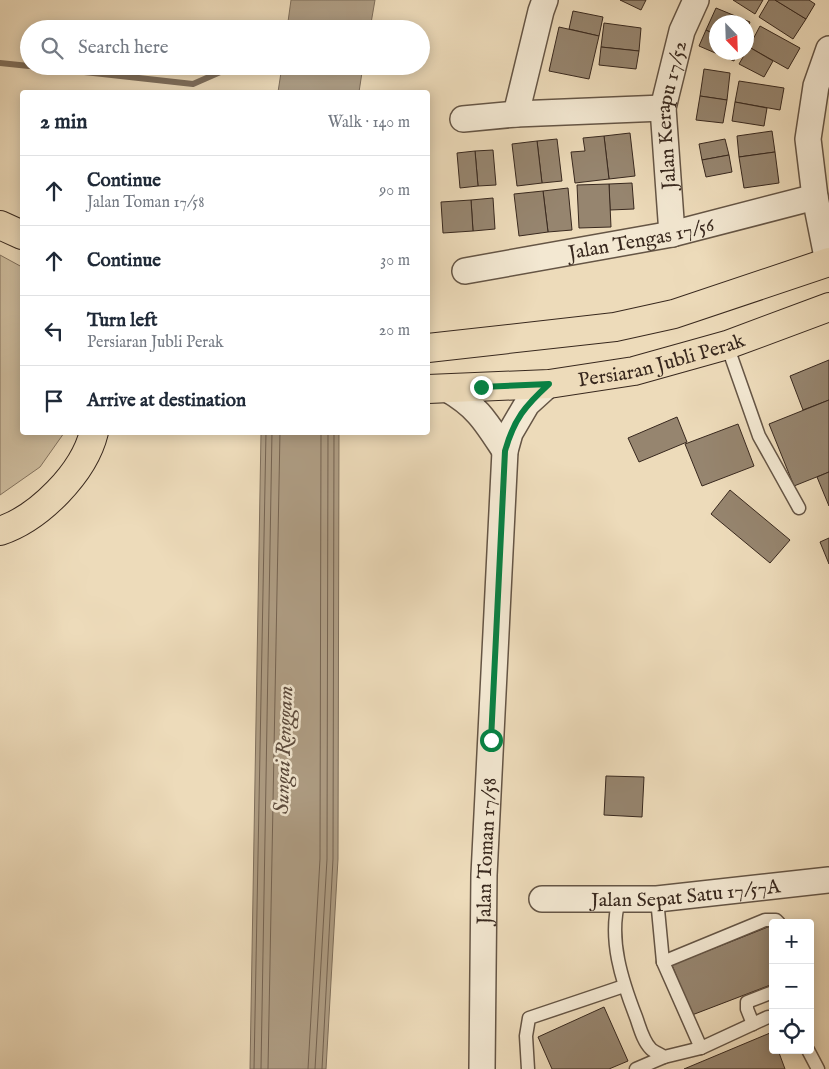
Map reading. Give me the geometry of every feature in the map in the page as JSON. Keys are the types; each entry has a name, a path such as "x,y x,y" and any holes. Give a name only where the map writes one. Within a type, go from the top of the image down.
{"main road":[{"path":"0,225 20,234"},
{"name":"Persiaran Jubli Perak","path":"430,347 615,327 674,314 829,262"},
{"name":"Persiaran Jubli Perak","path":"437,389 549,384 634,372 727,345 829,307"},
{"path":"0,545 45,505 72,477 99,436"},
{"path":"0,530 9,528 45,505"}],"street":[{"path":"516,114 545,0"},
{"name":"Jalan Kerapu 17/52","path":"672,234 663,108 682,30 696,0"},
{"path":"829,48 816,86 808,138 815,197 829,262"},
{"path":"463,119 516,114 663,108"},
{"name":"Jalan Tengas 17/56","path":"465,271 672,234 815,197"},
{"name":"Jalan Toman 17/58","path":"482,1069 484,1032 484,875 505,451 510,433 528,404 549,384"},
{"path":"437,389 465,399 481,415 505,451"},
{"name":"Jalan Sepat Satu 17/57A","path":"542,899 657,899 829,880"}],"lane":[{"path":"727,345 759,436 799,508"},
{"path":"657,899 663,962 701,1048"},
{"path":"620,900 616,912 615,941 624,986 644,1039 652,1049 664,1057"},
{"path":"663,962 769,920"},
{"path":"528,1069 526,1036 530,1018 624,986"},
{"path":"753,1024 747,1009 747,1002 769,994"},
{"path":"636,1069 664,1057 701,1048 769,1017"},
{"path":"810,1054 818,1069"}],"shaded area":[{"path":"0,255 20,266 20,435 63,435 40,467 0,495"}],"water":[{"path":"291,0 375,0 372,20 288,20"},
{"path":"281,75 362,75 359,90 278,90"},
{"name":"Sungai Renggam","path":"261,435 339,435 338,859 326,1069 250,1069"}],"building":[{"path":"620,0 646,0 641,10"},
{"path":"733,0 763,0 755,14"},
{"path":"769,0 775,0 806,19 793,39 759,17"},
{"path":"775,0 809,0 815,4 806,19"},
{"path":"716,8 733,15 713,15"},
{"path":"573,11 603,17 599,36 569,29"},
{"path":"604,23 641,28 639,51 601,47"},
{"path":"760,26 800,48 788,69 754,50 754,37"},
{"path":"559,27 599,36 589,79 549,71"},
{"path":"706,30 709,32 709,50 699,46"},
{"path":"601,47 639,51 636,69 599,65"},
{"path":"754,50 773,61 764,77 739,64 741,60 754,60"},
{"path":"704,69 730,73 727,100 700,96"},
{"path":"739,81 784,88 780,110 735,102"},
{"path":"700,96 727,100 723,123 696,120"},
{"path":"735,102 767,108 764,126 732,121"},
{"path":"772,131 775,152 739,157 737,136"},
{"path":"630,133 635,176 609,179 604,136"},
{"path":"604,136 609,179 575,183 571,152 585,151 583,138"},
{"path":"557,139 562,181 542,183 537,141"},
{"path":"725,139 729,155 702,160 699,144"},
{"path":"537,141 542,183 517,186 512,144"},
{"path":"493,150 496,185 478,186 475,151"},
{"path":"475,151 478,186 460,188 457,153"},
{"path":"775,152 779,183 744,188 739,157"},
{"path":"729,155 732,172 706,177 702,160"},
{"path":"632,183 634,209 610,210 609,184"},
{"path":"609,184 611,227 579,228 577,185"},
{"path":"568,188 572,230 548,232 543,191"},
{"path":"543,191 548,232 519,236 514,194"},
{"path":"493,198 495,229 473,231 471,200"},
{"path":"471,200 473,231 443,233 441,202"},
{"path":"829,360 829,400 803,410 790,376"},
{"path":"829,400 829,472 794,486 769,424"},
{"path":"677,417 687,442 639,462 628,438"},
{"path":"738,424 754,466 702,486 685,444"},
{"path":"829,472 829,506 817,477"},
{"path":"730,490 790,540 770,563 711,514"},
{"path":"829,538 829,564 820,542"},
{"path":"606,776 644,777 642,817 604,815"},
{"path":"769,927 769,986 692,1015 672,965"},
{"path":"604,1007 628,1061 609,1069 552,1069 538,1037"},
{"path":"769,1033 769,1054 779,1054 785,1069 684,1069"}],"waterway":[{"path":"0,63 20,65"},
{"path":"112,75 193,84 214,75"}],"route":[{"path":"481,387 549,384 528,404 510,433 505,451 491,740"}]}
